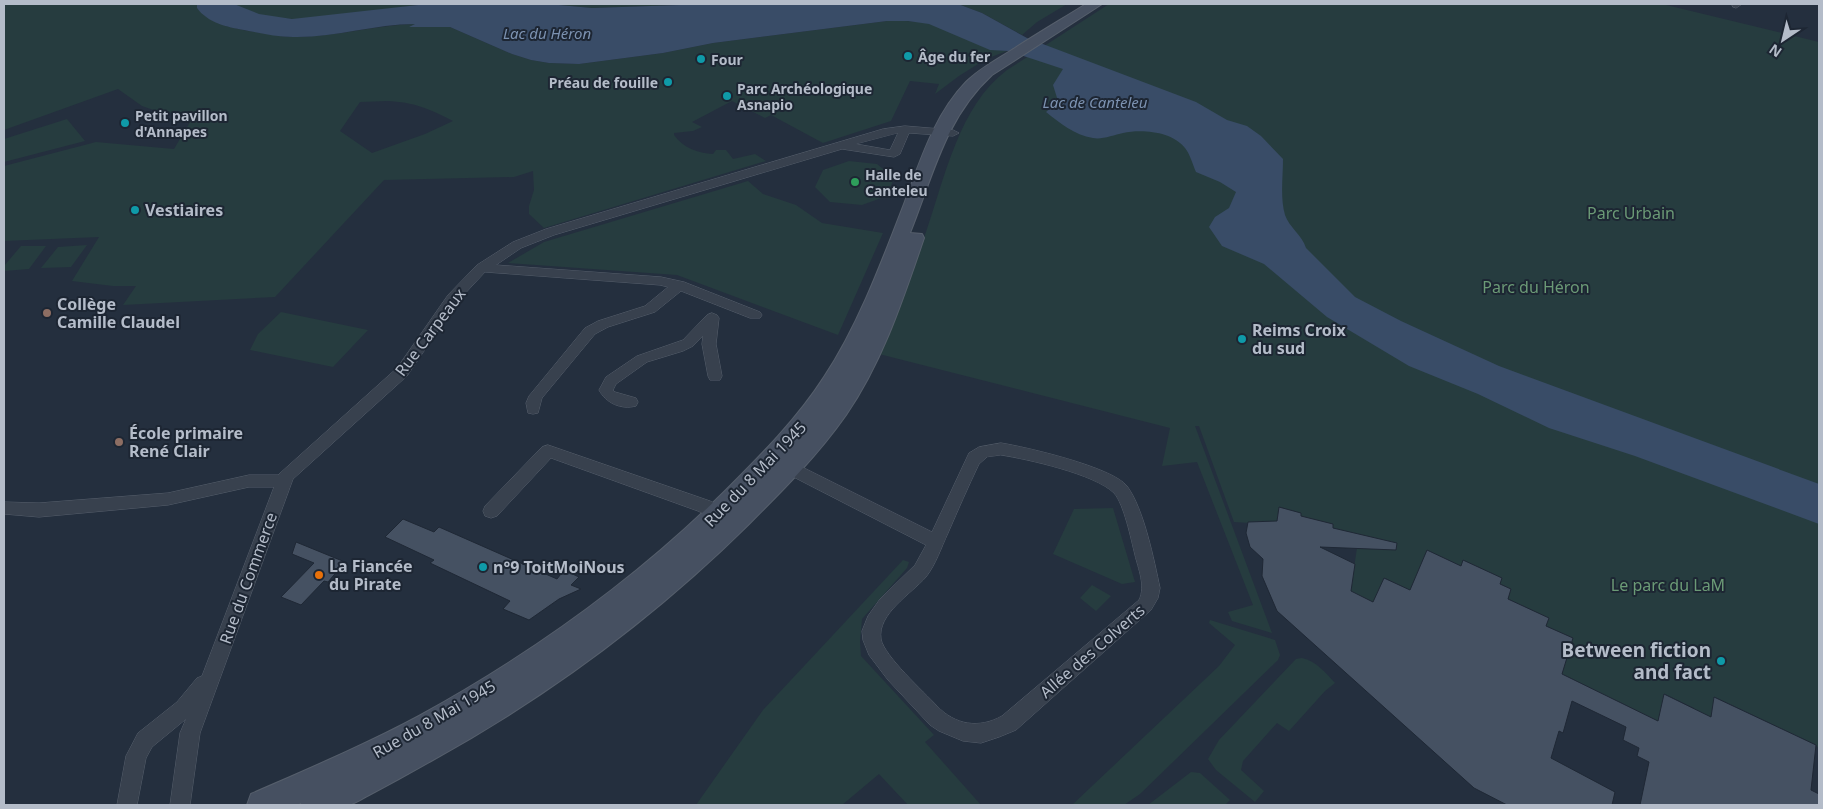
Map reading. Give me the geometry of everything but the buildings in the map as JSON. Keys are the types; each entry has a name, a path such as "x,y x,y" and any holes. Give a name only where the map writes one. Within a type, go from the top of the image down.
{"main road":[{"name":"Rue du 8 Mai 1945","path":"316,805 440,740 565,662 663,587 780,463 838,409 867,359 892,300 947,133 987,82 1013,59 1095,4"},
{"name":"Rue du 8 Mai 1945","path":"1044,39 1104,4"},
{"name":"Rue du 8 Mai 1945","path":"262,805 392,745 451,713 555,646 727,518"}],"street":[{"name":"Rue Carpeaux","path":"841,146 894,154 905,129"},
{"name":"Rue Carpeaux","path":"283,482 291,470 402,372 453,298 482,268 517,244 550,232 887,131 905,129 947,133"},
{"path":"482,268 661,281 679,285 755,315"},
{"path":"534,409 533,403 536,396 590,331 604,324 651,308 661,302 679,285"},
{"path":"631,402 620,401 609,395 606,390 611,381 642,359 685,345 712,318 723,302"},
{"path":"712,318 709,344 715,376"},
{"name":"Allée des Colverts","path":"1001,449 1024,453 1104,478 1119,487 1128,503 1150,582 1149,598 1145,606 1009,723 987,734 959,731 948,727 937,719 884,664 876,654 871,636 876,617 920,572 936,542 975,455 1001,449"},
{"path":"491,511 548,451 727,518"},
{"path":"780,463 936,542"},
{"path":"4,508 39,510 168,499 256,480 283,482"},
{"name":"Rue du Commerce","path":"180,805 190,733 283,482"},
{"name":"Rue du Commerce","path":"127,805 136,756 145,740 184,708 212,673"}],"green space":[{"path":"4,4 197,4 197,8 202,13 220,24 248,31 288,37 325,35 385,26 416,24 411,27 450,27 512,54 549,63 579,64 663,53 713,43 887,21 913,21 932,24 980,45 1007,51 986,59 935,94 939,84 910,81 891,121 823,143 771,115 765,118 732,101 692,122 702,127 693,131 674,133 674,135 686,146 696,151 713,154 716,150 726,150 733,159 755,154 766,161 544,228 529,214 529,206 534,190 533,171 514,177 384,180 275,297 123,305 136,286 113,286 72,281 99,237 4,241 4,166 96,142 174,149 196,112 162,113 142,106 118,89 4,130","holes":["387,101 422,107 453,121 425,134 372,153 340,131 360,102"]},
{"path":"234,4 427,4 328,18 302,19 277,18 254,13"},
{"path":"548,4 709,4 592,8"},
{"path":"958,4 1067,4 1037,22 1022,35 982,13"},
{"name":"Parc du Héron","path":"1109,4 1662,4 1819,42 1819,749 1816,745 1715,697 1709,725 1692,716 1694,708 1665,694 1658,721 1562,674 1573,638 1546,626 1548,618 1508,599 1511,589 1500,584 1502,578 1463,560 1461,566 1427,550 1417,574 1419,595 1385,578 1377,594 1385,608 1346,589 1352,581 1357,548 1373,549 1373,538 1332,538 1333,524 1309,518 1299,530 1301,513 1279,507 1280,525 1234,522 1199,426 1195,426 1272,633 1232,621 1228,612 1253,605 1197,462 1162,466 1170,428 879,354 921,247 947,166 965,123 977,103 991,85 1007,70"},
{"path":"67,119 85,141 4,162 4,139"},
{"name":"Halle de Canteleu","path":"849,161 877,164 894,178 887,196 862,205 830,202 815,187 823,170"},
{"path":"748,181 763,194 796,205 822,223 883,233 838,335 677,275 508,263 544,242"},
{"path":"87,245 71,267 41,268 58,247"},
{"path":"21,246 46,246 29,269 4,271 4,266"},
{"path":"281,312 368,330 333,367 250,350 258,334"},
{"path":"1113,508 1135,582 1122,584 1053,554 1074,509"},
{"path":"903,560 909,562 907,568 862,619 861,656 934,735 925,742 981,805 908,805 879,774 842,805 696,805 763,710"},
{"path":"1092,585 1111,596 1096,611 1080,598"},
{"path":"1210,620 1275,640 1280,655 1278,660 1140,794 1124,805 1072,805 1219,666 1235,645 1209,623"},
{"path":"1302,658 1324,671 1335,683 1325,691 1289,731 1277,723 1243,761 1241,770 1264,791 1255,802 1216,770 1208,759 1219,740 1296,659"},
{"path":"1191,772 1200,773 1230,800 1225,805 1148,805"}],"water":[{"name":"Lac de Canteleu","path":"197,4 234,4 259,14 292,19 427,4 548,4 592,8 709,4 958,4 982,13 1027,38 1196,102 1227,120 1247,126 1261,136 1283,159 1283,202 1285,215 1289,223 1302,239 1306,248 1355,297 1401,321 1499,366 1819,484 1819,524 1635,456 1549,428 1478,394 1409,366 1327,317 1264,264 1222,246 1209,227 1215,217 1229,208 1236,192 1220,182 1196,172 1188,153 1179,142 1164,135 1138,131 1096,138 1073,131 1046,112 1058,101 1053,85 1063,69 1008,51 990,50 929,24 887,21 713,43 663,53 579,64 531,60 512,54 450,27 409,27 415,24 384,26 308,37 268,35 218,24 201,13 197,8"}],"place":[{"name":"Âge du fer","path":"908,56"},
{"name":"Four","path":"701,59"},
{"name":"Préau de fouille","path":"668,82"},
{"name":"Parc Archéologique Asnapio","path":"727,96"},
{"name":"Petit pavillon d'Annapes","path":"125,123"},
{"name":"Halle de Canteleu","path":"855,182"},
{"name":"Vestiaires","path":"135,210"},
{"name":"Collège Camille Claudel","path":"47,313"},
{"name":"Reims Croix du sud","path":"1242,339"},
{"name":"École primaire René Clair","path":"119,442"},
{"name":"n°9 ToitMoiNous","path":"483,567"},
{"name":"La Fiancée du Pirate","path":"319,575"},
{"name":"Between fiction and fact","path":"1721,661"}],"water label":[{"name":"Lac du Héron","path":"547,33"}],"park label":[{"name":"Parc Urbain","path":"1631,213"},
{"name":"Le parc du LaM","path":"1668,585"}]}
